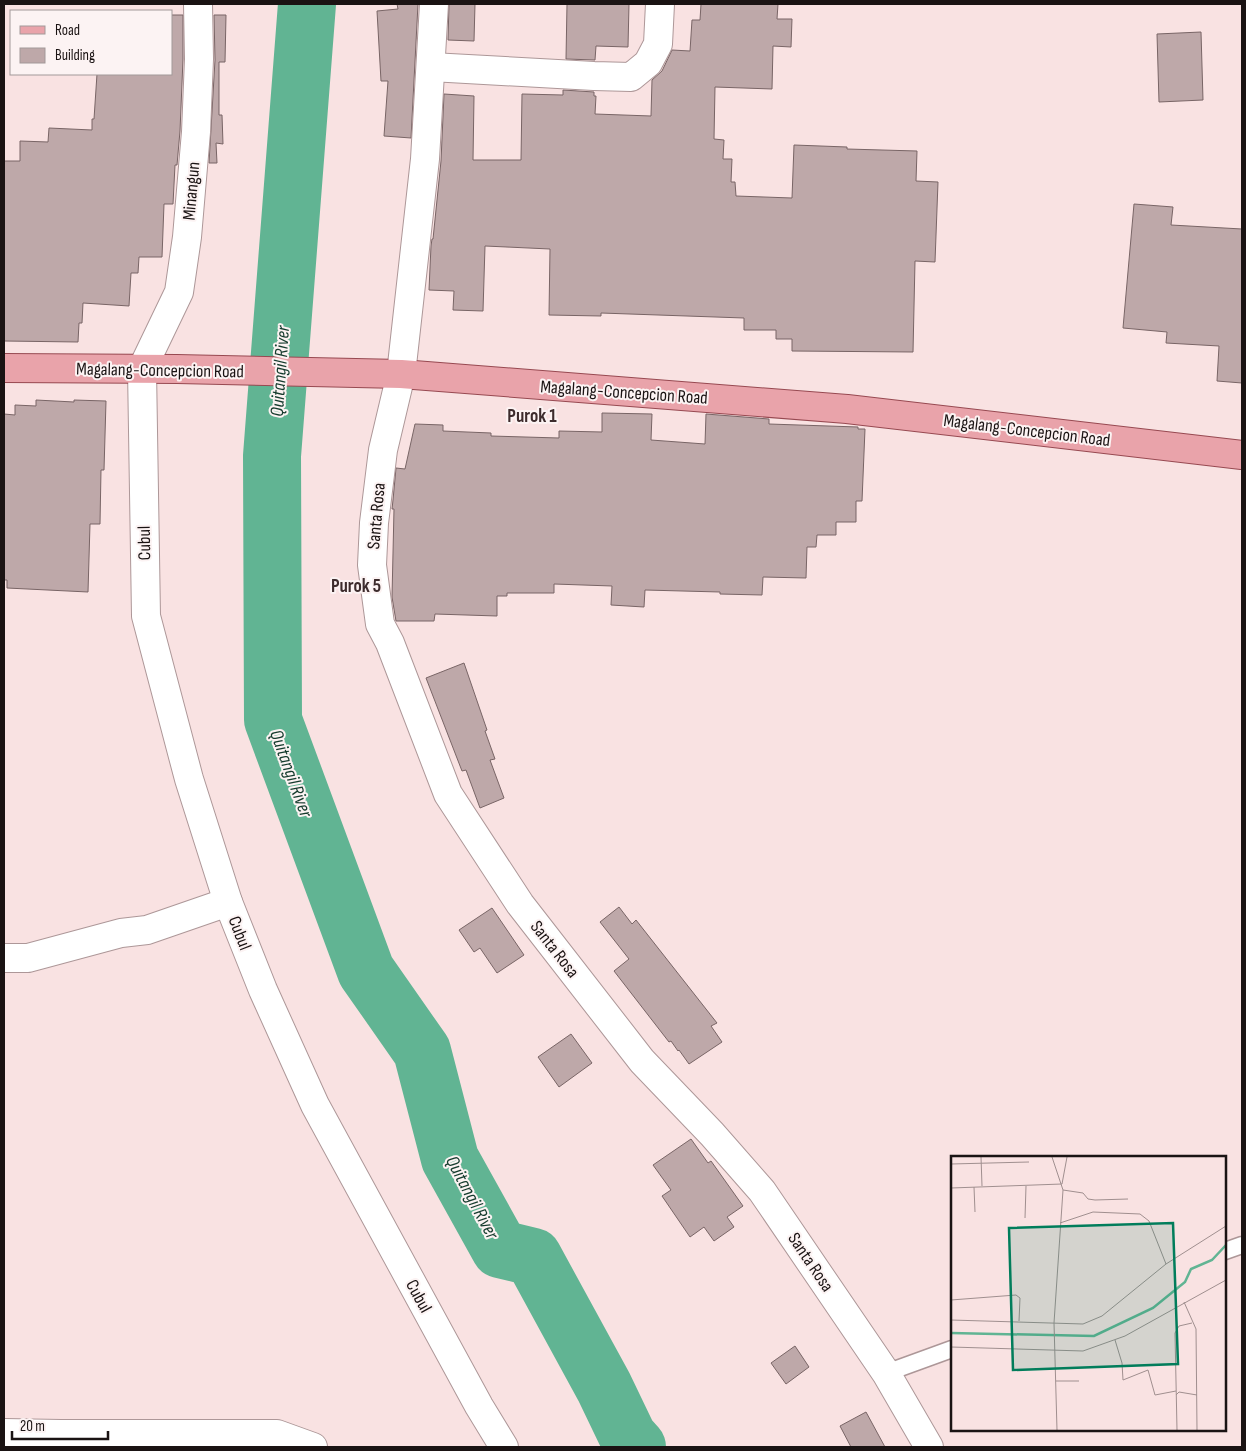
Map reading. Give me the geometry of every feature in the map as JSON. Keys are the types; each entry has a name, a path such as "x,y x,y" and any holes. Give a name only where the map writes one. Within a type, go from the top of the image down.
{"main road":[{"name":"Magalang-Concepcion Road","path":"4,368 177,369 401,374 847,409 1242,455"}],"street":[{"name":"Minangun","path":"142,370 179,292 187,237 196,132 199,59 198,4"},
{"name":"Santa Rosa","path":"434,4 426,160 401,374 383,450 374,523 372,565 380,624 390,643 448,794 520,904 642,1061 712,1134 762,1191 886,1373 929,1447"},
{"path":"431,67 631,77 648,63 658,44 660,4"},
{"name":"Cubul","path":"142,370 146,616 189,779 228,902 263,990 315,1105 479,1406 504,1447"},
{"path":"4,958 28,958 121,933 148,930 228,902"},
{"path":"4,1432 61,1434 277,1434 312,1447"}],"lane":[{"path":"1226,1251 1242,1245"},
{"path":"886,1373 951,1350"}],"building":[{"path":"397,4 418,4 411,138 384,136 388,81 381,81 377,11 398,9"},
{"path":"449,4 475,4 474,41 448,40"},
{"path":"567,4 629,4 628,47 596,46 595,60 566,59"},
{"path":"701,4 778,4 777,19 792,19 791,47 773,46 772,89 715,87 714,139 724,140 723,159 732,159 731,182 735,182 736,196 792,198 794,145 917,151 916,181 938,182 935,262 915,261 913,352 792,351 792,339 776,339 776,330 744,330 744,318 601,313 601,316 549,315 550,249 485,246 483,311 453,310 454,291 429,290 431,246 441,161 444,94 474,96 473,160 521,160 522,94 563,95 563,90 594,92 594,96 596,96 595,114 651,116 652,80 662,71 672,50 690,51 692,20 700,20"},
{"path":"172,15 183,15 180,131 177,165 175,165 173,204 164,204 162,257 139,257 138,273 131,273 129,306 83,303 82,323 79,323 78,342 4,341 4,161 20,161 20,141 48,142 49,128 92,130 92,119 94,119 97,75 172,75"},
{"path":"214,15 226,15 225,62 219,62 219,115 222,115 223,144 216,143 217,163 209,163 215,60"},
{"path":"1201,32 1203,100 1159,102 1157,34"},
{"path":"1134,204 1173,207 1171,225 1242,229 1242,383 1217,381 1219,346 1166,343 1167,332 1123,328"},
{"path":"36,400 106,401 104,470 101,470 100,524 90,524 88,592 7,588 7,580 4,580 4,414 15,415 15,405 36,406"},
{"path":"602,413 652,414 651,440 705,444 706,414 769,419 769,424 858,427 858,429 865,429 862,501 856,501 856,522 836,522 836,535 817,535 816,547 807,547 806,578 763,577 762,595 645,590 644,607 611,605 612,586 554,584 554,593 507,593 507,596 497,596 497,616 435,614 434,621 396,621 392,597 394,509 392,509 396,468 405,469 415,424 443,425 443,431 491,433 491,436 559,438 559,431 602,432"},
{"path":"464,663 487,730 485,731 495,759 490,760 504,798 480,808 466,770 462,771 426,678"},
{"path":"619,907 632,924 636,920 717,1023 711,1026 722,1042 689,1064 671,1041 669,1042 614,971 629,959 600,922"},
{"path":"492,908 524,955 497,973 480,948 474,952 459,930"},
{"path":"571,1034 592,1063 559,1087 538,1057"},
{"path":"691,1139 708,1163 711,1161 743,1206 727,1217 734,1227 714,1241 704,1227 690,1237 662,1196 671,1190 653,1165"},
{"path":"795,1346 809,1367 786,1384 771,1363"},
{"path":"866,1412 885,1447 851,1447 840,1426"}],"waterway":[{"name":"Quitangil River","path":"307,4 272,456 273,720 366,971 422,1051 450,1159 500,1249 533,1257 604,1387 628,1437 637,1447"}],"district":[{"name":"Purok 1","path":"532,415"},
{"name":"Purok 5","path":"356,585"}]}
